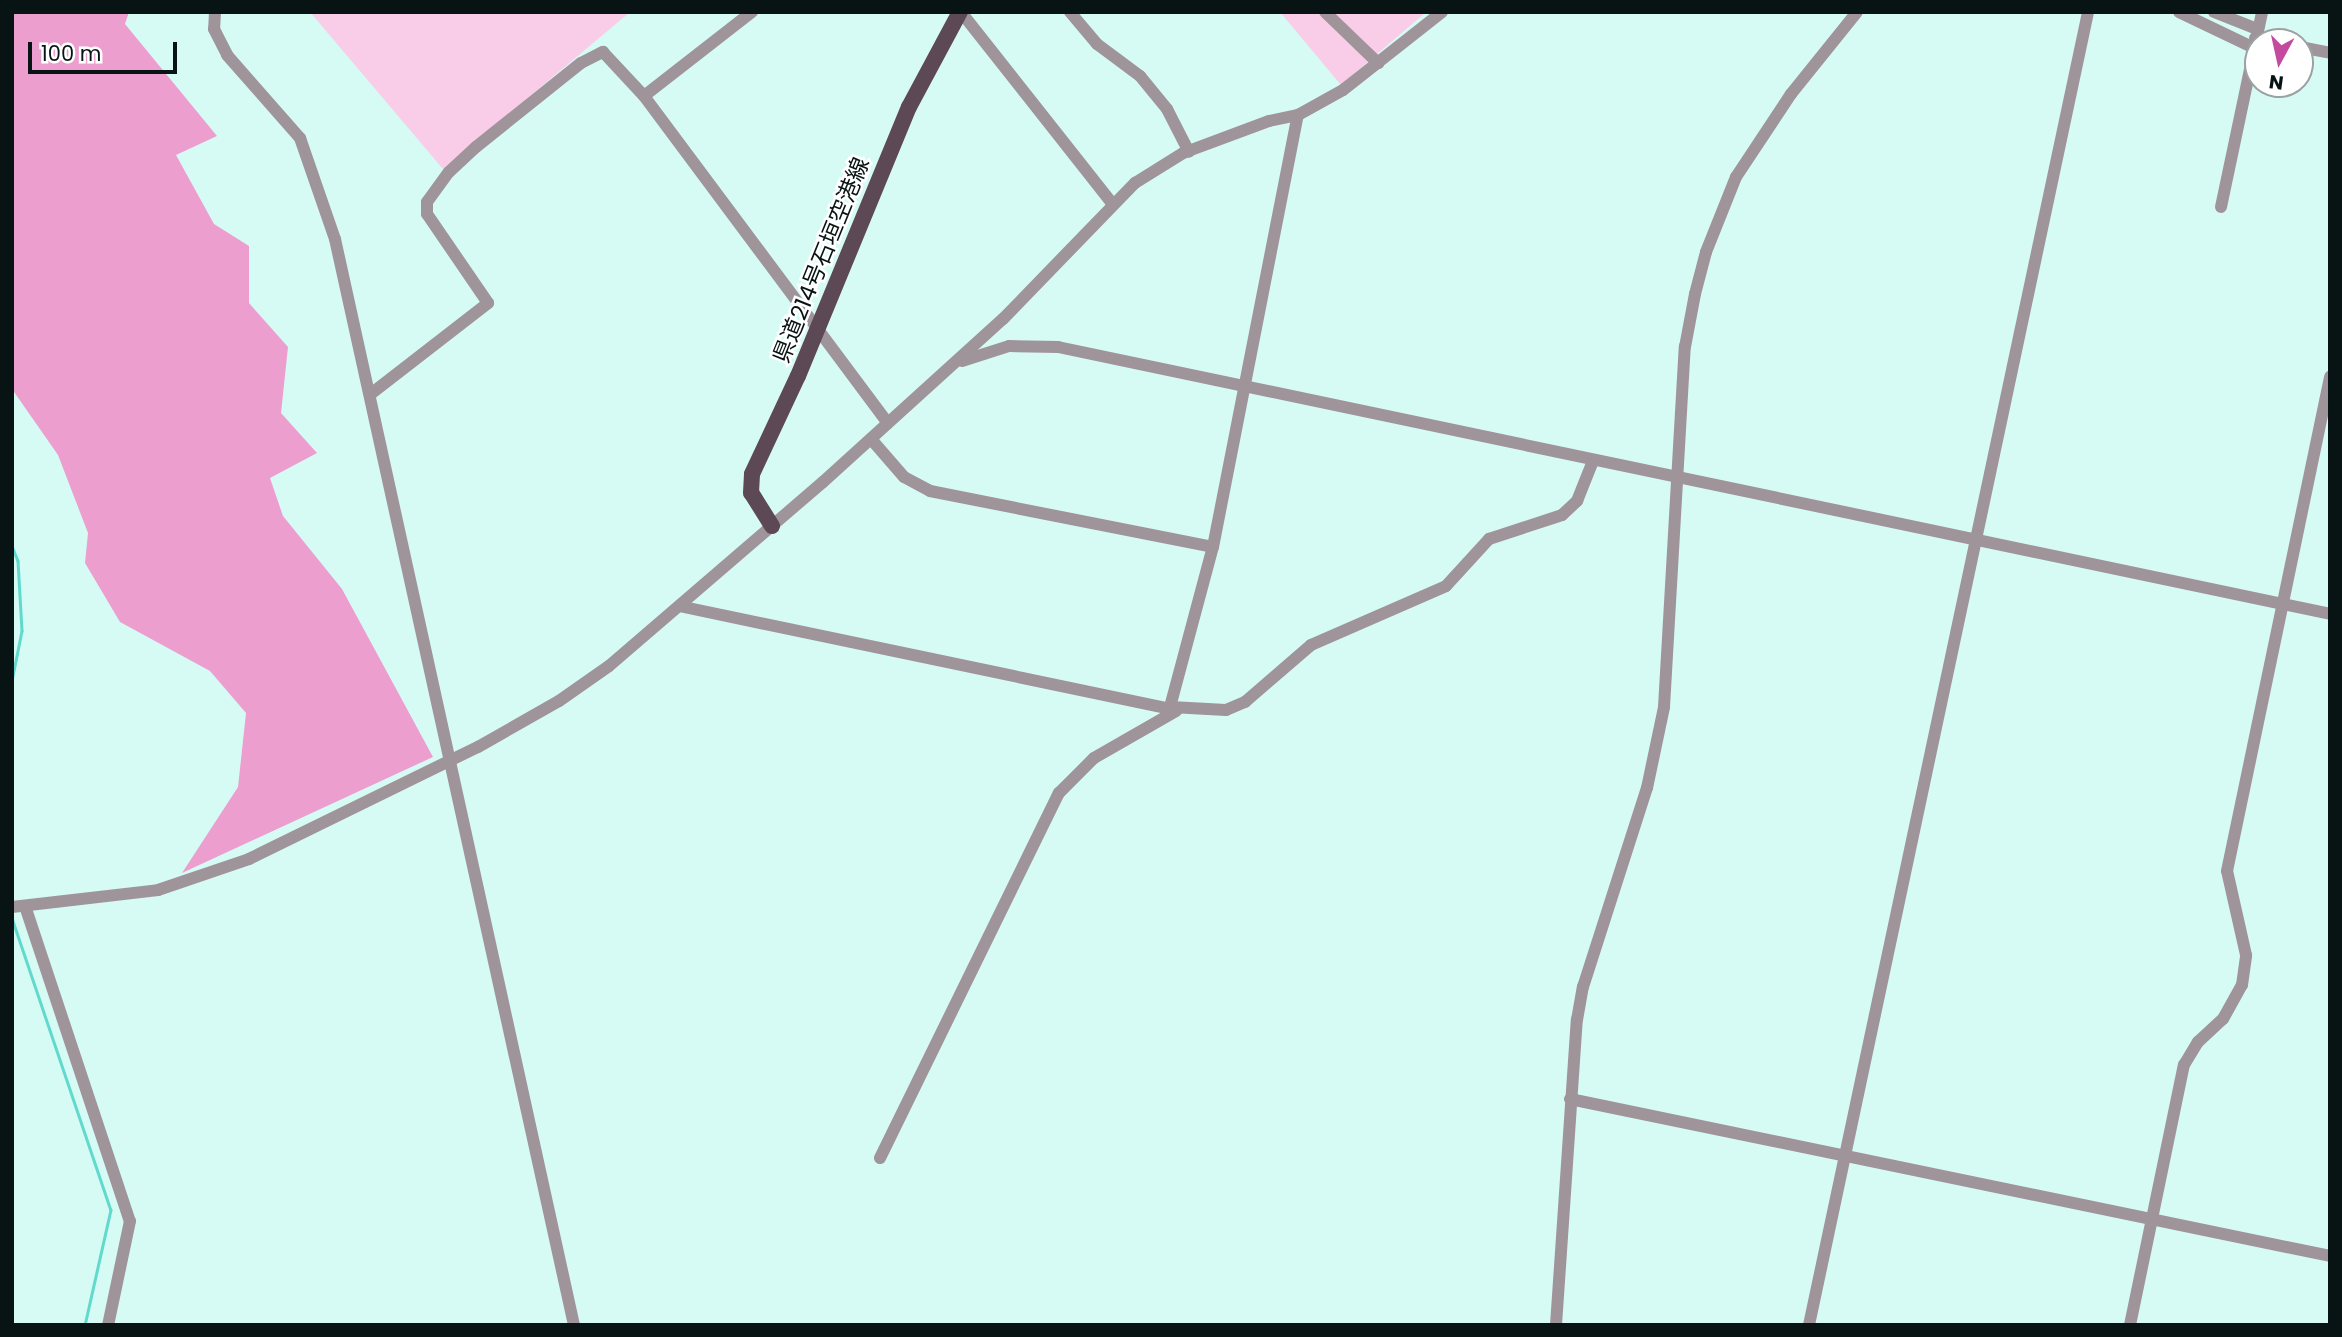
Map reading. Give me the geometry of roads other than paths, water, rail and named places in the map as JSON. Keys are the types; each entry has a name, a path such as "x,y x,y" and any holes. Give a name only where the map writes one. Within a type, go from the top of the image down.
{"main road":[{"name":"県道214号石垣空港線","path":"772,526 751,493 752,474 819,326 909,107 961,12"}],"street":[{"path":"215,12 214,29 227,55 300,138 323,197 372,393 574,1325"},
{"path":"644,96 752,12"},
{"path":"961,12 1112,203"},
{"path":"1070,12 1097,44 1140,76 1160,100 1189,152"},
{"path":"1325,12 1378,63"},
{"path":"107,1325 130,1221 19,907 158,890 249,859 453,759 559,701 609,666 871,439 1003,319 1112,203 1135,183 1189,152 1269,121 1298,115 1378,63 1442,12"},
{"path":"1556,1325 1570,1099 1583,987 1647,788 1664,707 1685,346 1695,294 1718,220 1736,177 1774,117 1857,12"},
{"path":"1809,1325 2088,12"},
{"path":"2179,12 2244,34"},
{"path":"2214,12 2244,31"},
{"path":"372,393 488,303 427,214 428,202 449,172 597,52 607,54 644,96 819,326 888,423"},
{"path":"2221,207 2244,93"},
{"path":"880,1158 1059,793 1094,758 1173,709 1213,547 1298,115"},
{"path":"952,365 991,349 1032,345 1245,386 1676,479 2330,614"},
{"path":"2130,1325 2184,1065 2198,1042 2223,1019 2242,985 2246,955 2227,871 2330,377"},
{"path":"871,439 904,477 930,491 1213,547"},
{"path":"679,606 1173,709 1226,710 1245,702 1311,645 1446,586 1489,539 1562,515 1577,501 1593,461"},
{"path":"1570,1099 2330,1256"}],"waterway":[{"path":"12,546 18,561 22,631 12,681"},
{"path":"12,918 111,1210 85,1325"}]}
